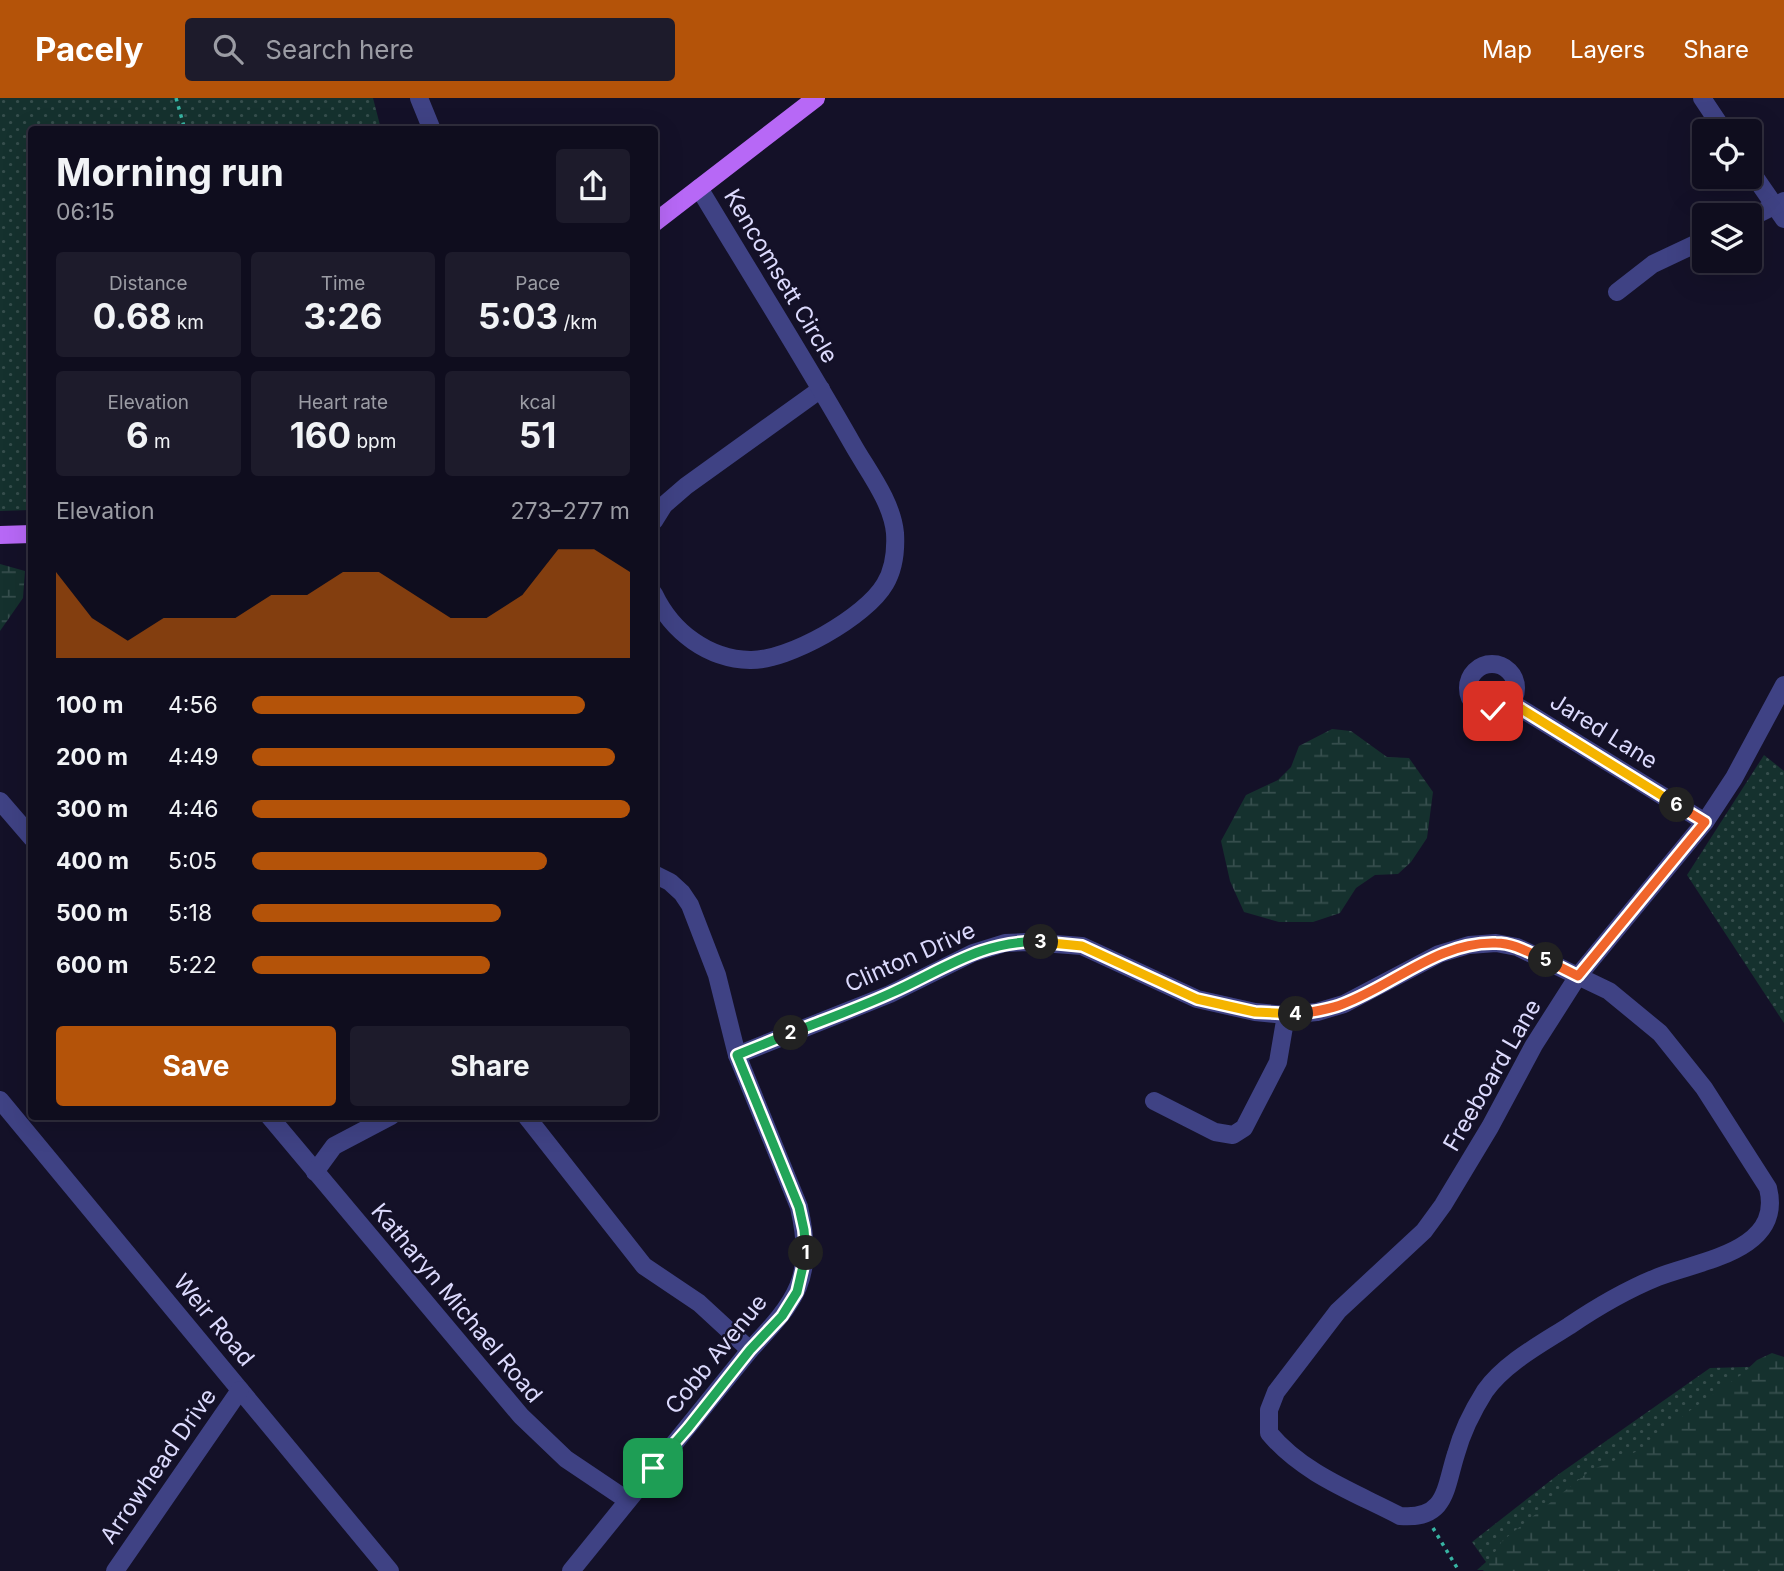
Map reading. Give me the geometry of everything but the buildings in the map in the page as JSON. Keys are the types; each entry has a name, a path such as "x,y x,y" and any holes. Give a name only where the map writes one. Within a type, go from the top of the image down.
{"main road":[{"path":"658,220 817,98"},
{"path":"0,535 28,534"}],"street":[{"path":"419,98 430,126"},
{"path":"1702,98 1716,119"},
{"path":"1762,185 1781,209 1762,215"},
{"name":"Kencomsett Circle","path":"658,600 669,618 695,643 713,653 733,659 752,660 789,651 850,618 876,596 885,584 893,565 893,522 884,499 699,188"},
{"path":"1617,292 1653,264 1692,246"},
{"name":"Kencomsett Circle","path":"658,515 664,505 680,491 821,389"},
{"name":"Freeboard Lane","path":"1426,1514 1416,1517 1400,1516 1308,1470 1284,1452 1269,1433 1269,1410 1276,1392 1338,1311 1398,1257 1437,1214 1464,1173 1534,1045 1578,976 1705,822 1734,778 1784,685"},
{"name":"Jared Lane","path":"1512,703 1705,822"},
{"path":"0,801 28,833"},
{"name":"Cobb Avenue","path":"571,1571 750,1350 782,1316 793,1298 806,1258 799,1207 737,1055 717,975 690,905 670,882 658,876"},
{"name":"Clinton Drive","path":"737,1055 890,994 973,953 1005,943 1082,946 1197,999 1255,1012 1286,1015 1317,1012 1344,1004 1439,954 1468,945 1496,943 1517,947 1609,991 1660,1032 1684,1060 1768,1188 1774,1203 1771,1221 1766,1231 1753,1243 1738,1251 1660,1276 1609,1300 1522,1357 1487,1389 1455,1454 1449,1485 1443,1497 1426,1514"},
{"path":"1154,1101 1215,1132 1233,1135 1244,1128 1278,1062 1286,1015"},
{"name":"Weir Road","path":"0,1100 390,1571"},
{"name":"Katharyn Michael Road","path":"272,1120 521,1416 566,1459 627,1500"},
{"path":"315,1172 334,1146 383,1120"},
{"path":"529,1120 644,1266 699,1303 750,1350"},
{"name":"Arrowhead Drive","path":"115,1571 240,1390"}],"path":[{"path":"176,98 184,126"},
{"path":"1426,1514 1459,1571"}],"green space":[{"path":"0,98 373,98 380,126 28,126 28,510 0,511"},
{"path":"0,564 25,571 23,598 0,631"},
{"path":"1332,729 1351,731 1387,757 1409,758 1433,792 1427,838 1411,862 1398,874 1375,875 1356,888 1340,913 1313,922 1279,922 1244,912 1230,881 1221,841 1246,795 1278,780 1291,767 1299,746"},
{"path":"1764,755 1784,771 1784,1023 1687,875"},
{"path":"1772,1353 1784,1357 1784,1571 1483,1571 1502,1541 1591,1470 1638,1451 1741,1375 1757,1360"},
{"path":"1784,1366 1784,1571 1477,1570 1486,1562 1472,1542 1559,1474 1710,1368"}],"route":[{"path":"653,1468 750,1350 782,1316 797,1292 806,1258 799,1207 737,1055 890,994 973,953 1005,943 1082,946 1197,999 1255,1012 1286,1015 1317,1012 1344,1004 1439,954 1468,945 1496,943 1517,947 1578,976 1705,822 1512,703 1493,711"}]}
